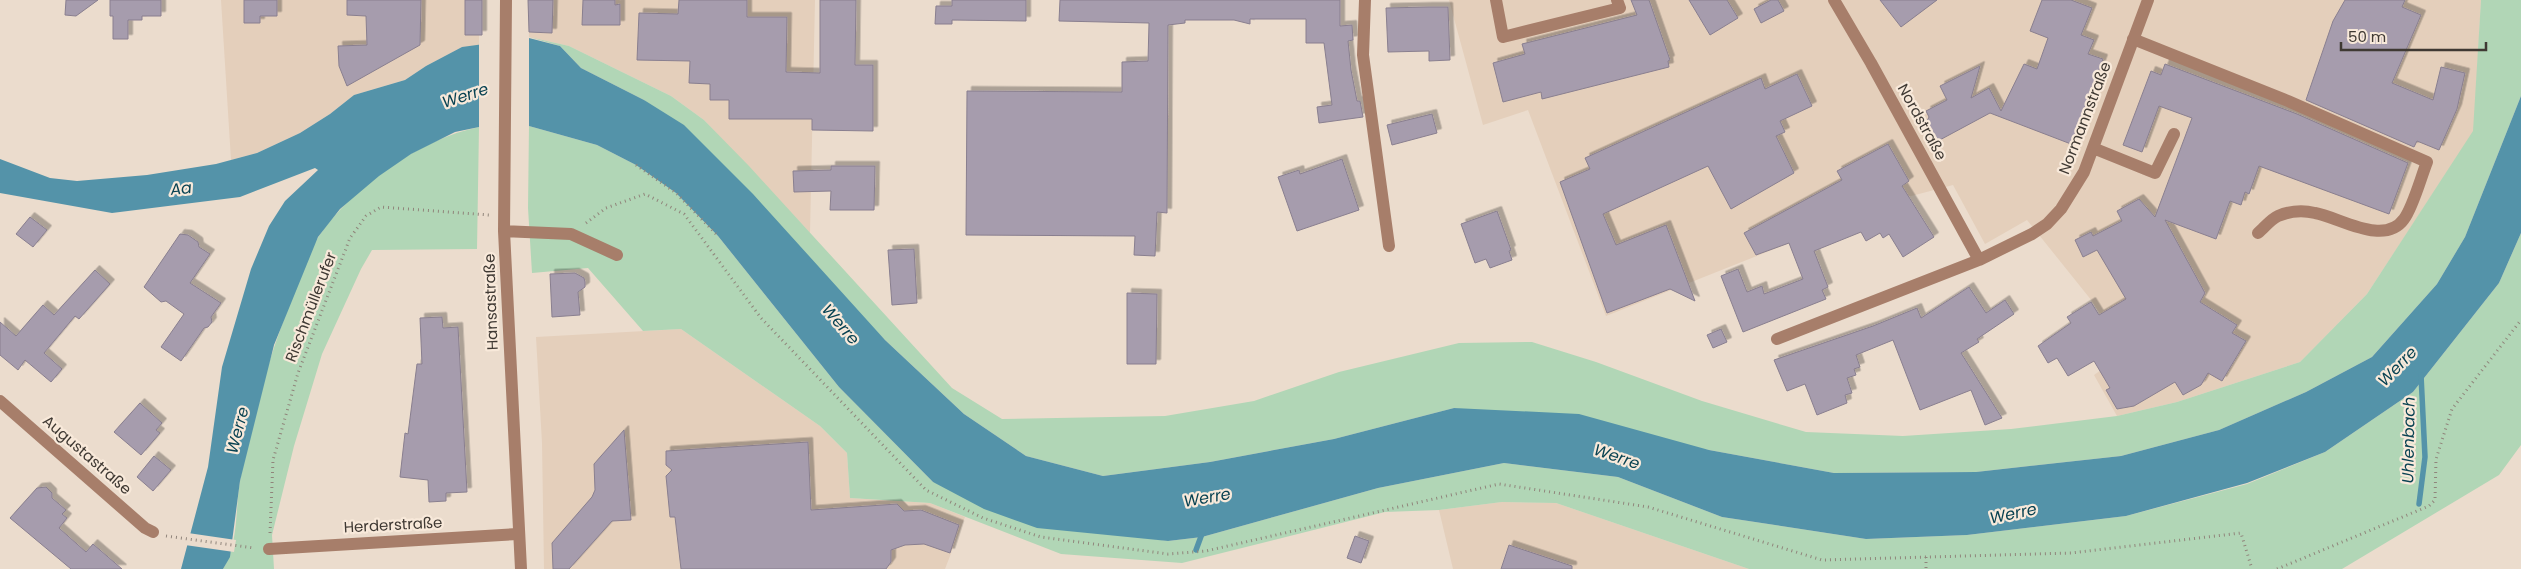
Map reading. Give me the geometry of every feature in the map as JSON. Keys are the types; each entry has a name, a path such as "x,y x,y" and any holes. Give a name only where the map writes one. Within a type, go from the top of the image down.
{"street":[{"name":"Hansastraße","path":"506,0 504,231 521,569"},
{"path":"1365,0 1363,55 1389,246"},
{"path":"1496,0 1503,37 1620,8 1617,0"},
{"name":"Normannstraße","path":"1979,260 2032,234 2047,224 2061,209 2084,172 2148,0"},
{"name":"Nordstraße","path":"1837,1 1979,260"},
{"path":"2133,39 2288,101 2428,162 2404,219 2393,227 2377,231 2351,226 2317,213 2298,210 2276,216 2258,233"},
{"path":"2093,148 2156,173 2174,134"},
{"path":"504,231 571,234 617,255"},
{"path":"1778,339 1979,260"},
{"name":"Augustastraße","path":"0,401 145,528 153,532"},
{"name":"Herderstraße","path":"264,549 518,534"}],"path":[{"path":"636,165 676,193 718,236"},
{"path":"571,234 606,208 645,194 684,214 761,318 926,490 983,518 1041,537 1168,554 1206,552 1499,484 1648,506 1822,560 2071,552 2241,533 2252,569"},
{"name":"Rischmüllerufer","path":"264,549 273,460 298,373 350,238 366,216 382,207 504,212"},
{"path":"2277,569 2429,506 2435,500 2436,459 2452,409 2521,320"},
{"path":"170,537 264,549"},
{"path":"1926,557 1926,569"}],"shaded area":[{"path":"221,0 482,0 482,35 479,35 479,47 462,47 426,66 405,80 354,95 330,114 300,133 257,153 231,160"},
{"path":"528,0 815,0 810,233 704,120 671,96 569,46 529,37"},
{"path":"1449,0 2481,0 2474,131 2367,294 2300,362 2177,402 2117,416 2094,375 2125,353 2092,301 2027,220 1985,244 1953,185 1900,199 1606,316 1528,110 1483,125"},
{"path":"681,329 820,426 847,453 850,498 930,503 965,517 945,569 544,569 542,443 536,337"},
{"path":"1502,502 1556,503 1749,569 1453,569 1439,510"}],"green space":[{"path":"2481,0 2521,0 2521,96 2465,237 2437,284 2372,357 2306,392 2219,430 2121,456 1976,472 1834,473 1709,450 1454,408 1334,439 1210,462 1103,476 1026,456 964,414 885,340 644,100 581,68 560,46 529,37 569,46 671,96 704,120 749,166 952,388 1002,419 1165,416 1254,401 1339,372 1459,343 1532,342 1596,362 1702,401 1806,432 1903,436 2011,429 2117,416 2177,402 2300,362 2367,294 2473,131"},
{"path":"529,126 597,145 636,165 676,193 718,236 839,387 933,482 1142,537 1168,541 1202,537 1378,488 1504,463 1618,477 1722,517 1866,539 1967,535 2126,516 2247,484 2325,452 2413,392 2499,283 2521,233 2521,445 2499,475 2342,569 1749,569 1556,503 1502,502 1439,510 1385,512 1182,563 1061,554 930,503 850,498 847,453 820,426 681,329 643,331 588,268 532,273 528,208"},
{"path":"479,127 477,249 372,250 361,269 322,354 294,446 272,535 274,569 223,569 232,548 240,481 264,378 281,327 316,240 333,217 350,200 390,167 434,142"}],"water":[{"path":"529,38 560,46 581,68 644,100 684,125 753,194 885,340 964,414 1026,456 1103,476 1210,462 1334,439 1454,408 1579,414 1709,450 1834,473 1976,472 2121,456 2219,430 2306,392 2372,357 2437,284 2465,237 2521,96 2521,233 2499,283 2413,392 2325,452 2247,483 2126,516 1967,535 1866,539 1722,517 1618,477 1504,463 1378,488 1202,537 1168,541 1037,528 984,509 933,482 839,387 718,236 676,193 636,165 597,145 529,126 479,127 455,132 411,154 379,176 340,209 318,237 274,345 240,481 230,557 223,569 181,569 208,467 222,367 251,269 269,226 285,201 318,170 315,168 240,197 112,213 0,193 0,159 50,178 77,181 147,175 216,164 257,153 300,133 330,114 354,95 405,80 426,66 462,47"}],"pier":[{"path":"529,36 529,129 499,127 479,130 479,44"},
{"path":"188,533 236,540 234,552 185,545"}],"building":[{"path":"66,0 98,0 76,16 65,15"},
{"path":"110,0 161,0 161,16 142,16 142,20 128,20 128,39 113,39 113,16 110,16"},
{"path":"244,0 277,0 277,16 260,16 260,23 244,23"},
{"path":"347,0 421,0 420,45 347,86 339,66 338,46 367,45 366,16 347,15"},
{"path":"465,0 482,0 482,35 465,35"},
{"path":"528,0 553,0 552,33 529,32"},
{"path":"583,0 615,0 615,5 620,4 620,25 582,25"},
{"path":"679,0 747,0 747,17 787,17 786,72 820,73 820,0 856,0 855,65 873,65 873,131 812,130 812,119 729,119 729,100 710,100 710,84 689,83 690,61 637,60 639,13 678,14"},
{"path":"952,0 1026,0 1026,21 952,20 952,24 935,24 936,6 952,6"},
{"path":"1060,0 1340,0 1340,26 1352,25 1353,40 1348,41 1351,70 1357,101 1360,101 1363,117 1319,123 1317,107 1332,105 1324,43 1306,43 1306,19 1250,19 1250,24 1234,20 1185,20 1185,23 1168,25 1167,213 1157,212 1155,256 1134,255 1135,236 966,235 967,91 1122,92 1122,62 1148,61 1149,23 1059,21"},
{"path":"1631,0 1649,0 1670,60 1668,61 1669,67 1542,99 1541,92 1503,102 1493,63 1525,54 1522,44 1637,15"},
{"path":"1689,0 1727,0 1738,18 1710,35"},
{"path":"1771,0 1778,0 1784,11 1761,23 1754,9"},
{"path":"1880,0 1937,0 1901,27"},
{"path":"2042,0 2071,0 2092,8 2081,35 2094,40 2088,54 2103,59 2071,144 1990,113 1936,142 1926,123 1929,117 1926,111 1947,100 1940,86 1980,66 1971,98 1989,88 2001,111 2024,64 2037,69 2048,38 2030,31"},
{"path":"2345,0 2405,0 2402,7 2421,15 2392,83 2433,100 2441,67 2465,73 2457,109 2439,150 2417,141 2414,147 2306,100 2333,21"},
{"path":"1448,7 1450,60 1429,61 1429,51 1388,52 1386,8"},
{"path":"2165,64 2297,114 2408,163 2389,214 2259,166 2249,194 2245,192 2241,205 2230,201 2216,239 2165,220 2205,293 2200,302 2237,325 2232,333 2246,341 2222,381 2208,373 2201,385 2183,395 2175,382 2134,406 2117,409 2106,390 2110,388 2094,361 2068,376 2057,358 2048,363 2038,346 2071,323 2067,317 2091,302 2099,315 2126,299 2097,250 2083,257 2075,240 2091,232 2093,236 2122,221 2117,211 2139,199 2155,217 2192,118 2159,106 2142,152 2123,145 2151,71 2161,75"},
{"path":"1797,74 1812,106 1780,121 1785,132 1776,136 1794,173 1731,209 1708,166 1603,214 1616,245 1666,225 1695,301 1670,289 1607,313 1560,182 1590,169 1585,158 1761,78 1765,89"},
{"path":"1432,114 1437,133 1392,145 1387,125"},
{"path":"1888,144 1909,181 1902,186 1934,237 1903,257 1889,234 1883,238 1880,233 1866,241 1861,232 1814,251 1828,287 1822,290 1826,299 1743,332 1721,276 1738,269 1747,292 1762,286 1764,294 1803,279 1789,243 1756,255 1744,233 1842,180 1837,171"},
{"path":"1342,159 1359,210 1297,231 1278,177 1299,170 1300,174"},
{"path":"831,166 875,166 874,210 830,210 831,191 794,192 793,171 831,170"},
{"path":"1497,211 1511,250 1509,251 1512,260 1490,268 1486,259 1475,263 1461,224"},
{"path":"30,217 47,230 33,247 16,234"},
{"path":"180,234 188,235 198,242 199,247 210,254 190,283 221,303 211,317 212,322 208,327 204,328 181,361 161,347 184,314 166,301 161,302 144,287"},
{"path":"914,249 917,303 892,305 888,250"},
{"path":"95,270 110,284 79,319 75,316 44,353 62,369 51,382 25,360 18,370 0,355 0,322 16,336 43,305 54,315"},
{"path":"575,273 584,278 585,282 585,287 578,292 580,315 552,317 550,274"},
{"path":"1969,287 1986,313 2005,300 2014,314 1977,339 1979,342 1961,353 2002,418 1985,425 1971,390 1920,410 1893,340 1856,355 1860,367 1854,369 1856,375 1847,378 1852,393 1845,395 1847,403 1817,415 1805,384 1787,391 1774,360 1873,326 1917,308 1921,318"},
{"path":"1127,293 1157,294 1156,364 1127,364"},
{"path":"442,317 443,328 458,327 467,492 446,493 446,501 429,502 428,480 400,477 405,433 408,434 417,364 422,364 420,318"},
{"path":"1721,329 1727,342 1713,348 1707,335"},
{"path":"140,403 162,423 156,430 160,433 141,455 114,432"},
{"path":"624,430 631,520 612,521 569,569 553,569 552,543 592,497 595,490 594,464"},
{"path":"808,442 811,510 897,504 904,511 921,510 959,525 950,553 924,544 905,545 891,550 891,562 886,569 681,569 675,517 670,517 666,476 672,470 666,465 666,451"},
{"path":"154,456 171,470 153,491 137,477"},
{"path":"46,487 52,493 52,498 66,510 62,514 67,518 59,528 86,552 93,544 122,569 71,569 10,518 37,488"},
{"path":"1355,536 1369,541 1361,563 1347,558"},
{"path":"1509,545 1572,566 1572,569 1501,569"}],"waterway":[{"name":"Uhlenbach","path":"2419,504 2425,457 2421,375"},
{"path":"1196,550 1203,531"}],"water label":[{"name":"Werre","path":"465,95"},
{"name":"Aa","path":"181,188"},
{"name":"Werre","path":"841,324"},
{"name":"Werre","path":"2397,366"},
{"name":"Werre","path":"237,430"},
{"name":"Werre","path":"1617,456"},
{"name":"Werre","path":"1207,497"},
{"name":"Werre","path":"2013,513"}]}
